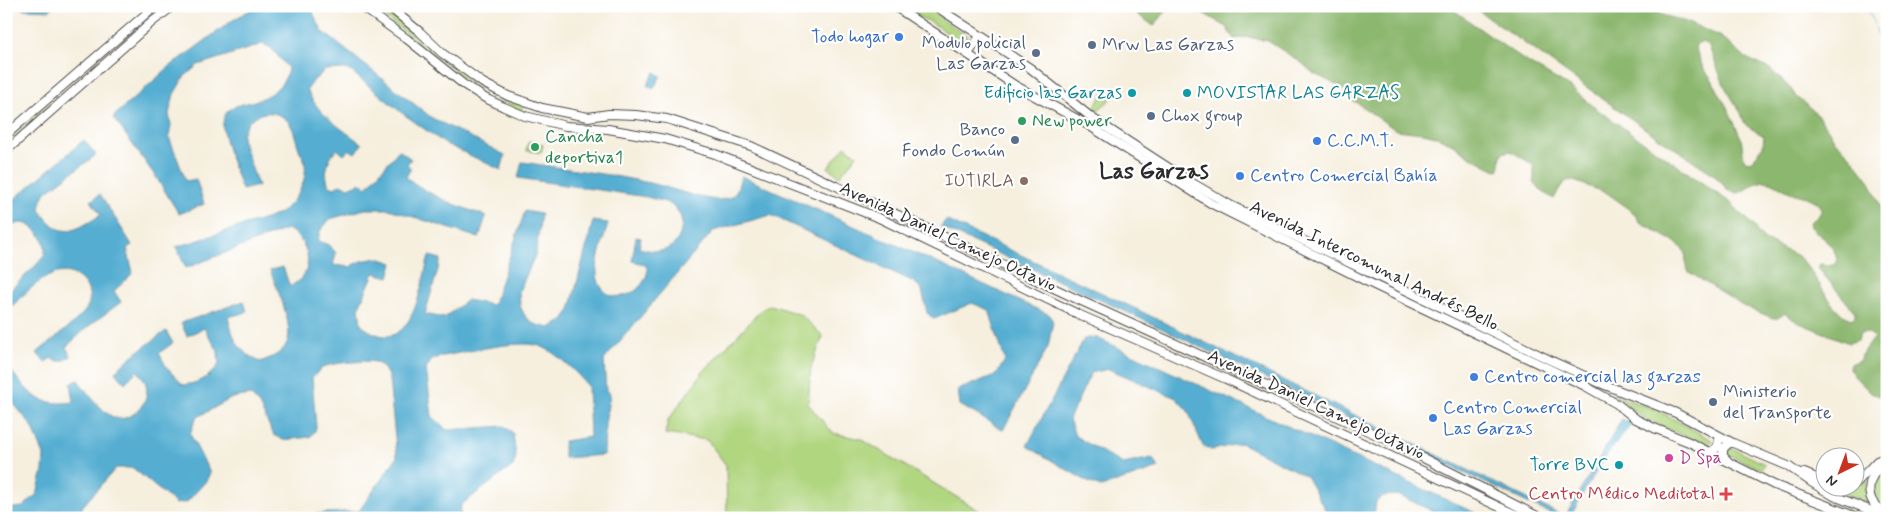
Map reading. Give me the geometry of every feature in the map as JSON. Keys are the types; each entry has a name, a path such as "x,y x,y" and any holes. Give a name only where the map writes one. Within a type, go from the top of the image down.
{"main road":[{"path":"6,135 155,6"},
{"path":"6,151 152,22 173,6"},
{"name":"Avenida Daniel Camejo Octavio","path":"361,6 407,38 463,84 504,107 526,116 566,126 608,129 664,139 706,151 879,218 1080,316 1235,383 1523,518"},
{"name":"Avenida Daniel Camejo Octavio","path":"388,6 442,53 476,78 508,96 542,108 588,117 609,114 667,119 751,146 1079,300 1388,440 1541,518"},
{"name":"Avenida Intercomunal Andrés Bello","path":"894,6 1022,90 1088,125 1212,204 1372,284 1586,386 1617,404 1636,419 1727,460 1786,490 1859,518"},
{"name":"Avenida Intercomunal Andrés Bello","path":"935,6 1040,76 1087,115 1189,181 1230,205 1552,361 1600,383 1676,413 1718,436 1788,466 1834,496 1887,517"},
{"path":"968,54 980,36"},
{"path":"1710,452 1718,446 1720,440 1718,436"},
{"path":"1727,460 1723,456 1723,449 1729,443 1733,443"},
{"path":"1866,473 1878,461 1887,457"},
{"path":"1887,463 1880,466 1871,477 1869,490 1876,507 1887,513"},
{"path":"1788,466 1816,478"}],"green space":[{"path":"371,6 380,6 474,80 523,105 521,111 462,77"},
{"path":"905,6 927,6 943,20 970,38 970,42 965,45 931,22 919,17"},
{"path":"1132,6 1170,6 1154,26 1138,15"},
{"path":"1191,6 1448,6 1522,59 1571,88 1598,110 1731,203 1765,240 1799,257 1833,305 1843,315 1852,319 1855,317 1855,312 1818,268 1820,264 1834,265 1837,261 1831,245 1811,227 1810,222 1818,216 1821,210 1820,205 1811,199 1766,181 1758,182 1738,193 1729,191 1712,173 1647,130 1472,6 1642,6 1665,16 1690,23 1721,37 1744,57 1770,69 1791,89 1796,97 1814,111 1835,141 1849,154 1869,180 1887,221 1887,399 1871,393 1854,376 1849,368 1851,364 1860,360 1863,352 1874,337 1866,332 1861,332 1858,340 1849,343 1797,322 1785,313 1778,318 1773,318 1743,306 1689,272 1685,263 1686,253 1675,242 1640,222 1631,210 1607,193 1571,180 1563,184 1554,199 1540,190 1534,182 1534,168 1532,164 1511,151 1502,153 1498,170 1471,157 1451,143 1432,135 1396,130 1351,99 1341,87 1313,73 1302,63 1268,41 1248,37 1234,39 1225,26","holes":["1702,42 1709,47 1725,87 1741,113 1744,122 1747,126 1764,136 1763,146 1752,161 1744,160 1741,138 1729,111 1711,78 1703,68 1695,47 1697,43"]},
{"path":"1104,93 1111,99 1098,110 1094,107"},
{"path":"53,101 54,103 6,145 6,141"},
{"name":"Cancha deportiva1","path":"529,141 543,145 541,153 526,150"},
{"path":"845,146 857,155 840,176 828,168"},
{"path":"771,305 801,315 823,336 811,367 808,404 833,433 861,439 991,518 727,518 726,465 707,440 665,434 668,420 703,372 761,310"},
{"path":"1610,394 1655,409 1712,440 1709,446 1647,420"},
{"path":"1732,448 1765,464 1761,469 1727,454 1727,449"},
{"path":"1887,467 1887,510 1877,501 1874,488 1877,476"},
{"path":"1866,492 1869,504 1850,496 1866,496"}],"water":[{"path":"13,6 54,6 50,10 26,9"},
{"path":"287,6 314,6 313,13 322,31 432,118 505,155 501,170 444,143 402,113 352,72 345,69 325,70 313,81 307,90 317,107 362,144 355,153 349,149 344,155 337,149 333,153 327,167 329,186 335,188 340,184 350,187 360,182 367,187 399,150 411,159 407,164 411,168 406,177 415,184 434,195 486,216 479,238 389,209 365,209 330,219 320,231 318,241 329,245 336,253 333,265 350,267 361,261 378,258 393,263 389,277 374,273 359,307 361,325 378,335 391,335 402,329 410,317 417,303 429,256 441,259 425,314 444,318 467,300 493,305 525,211 541,214 536,253 519,292 520,306 525,316 534,324 550,328 562,321 570,310 593,221 608,223 599,256 597,275 600,286 607,293 614,296 623,296 631,293 645,279 648,269 644,264 632,261 636,237 641,238 639,248 657,251 672,246 679,237 682,225 681,219 676,209 670,204 647,197 518,178 522,162 638,180 718,200 729,198 735,194 741,176 1050,315 1053,322 1048,347 1003,430 960,405 958,390 997,374 1005,360 989,310 972,303 934,319 927,313 922,290 914,282 771,215 713,231 604,360 606,391 610,394 605,424 604,455 564,458 564,441 590,437 588,386 566,363 546,349 530,344 506,345 433,359 426,368 432,416 447,430 504,426 513,433 516,457 513,466 461,505 460,518 280,518 283,516 359,511 397,457 388,376 378,363 364,361 324,367 312,378 316,427 310,437 283,440 274,435 258,403 250,395 232,398 196,418 190,434 210,473 206,481 187,502 176,504 133,468 116,468 82,507 82,518 6,518 6,509 23,507 37,494 43,471 44,455 32,426 6,394 6,365 34,395 50,402 74,402 71,384 78,380 108,414 120,419 128,417 142,406 146,398 147,389 144,380 137,371 125,383 115,372 132,356 166,331 173,343 159,353 167,368 183,385 204,379 219,364 218,351 204,328 187,336 181,323 244,301 247,312 228,317 232,333 242,349 260,362 278,354 286,345 289,329 287,319 270,270 283,267 290,287 303,276 308,263 306,249 293,232 287,229 186,268 176,247 278,214 290,204 300,191 305,175 304,159 299,150 293,129 288,121 279,115 266,113 254,117 245,127 242,139 258,186 242,190 228,149 223,127 224,116 229,110 261,99 274,91 283,81 288,68 271,48 263,44 198,65 184,77 174,94 169,114 171,125 169,137 186,181 196,179 204,204 179,214 156,177 113,117 168,68 233,20 255,7 282,9"},
{"path":"655,72 661,76 653,89 647,85"},
{"path":"84,140 96,155 46,192 41,202 40,210 55,227 62,230 76,229 101,215 91,201 100,194 132,245 127,248 133,273 114,291 121,302 89,326 66,347 71,356 61,361 51,358 45,363 37,353 73,324 85,311 89,304 88,292 85,284 75,275 65,272 54,274 43,279 6,312 6,294 38,263 45,250 42,238 28,224 16,224 6,230 6,206"},
{"path":"946,220 1134,308 1565,517 1622,419 1632,424 1598,469 1570,518 1559,518 1131,314 940,227"},
{"path":"1095,337 1486,518 1448,518 1398,495 1383,496 1376,502 1374,518 1330,518 1306,476 1241,443 1212,450 1203,446 1188,411 1176,398 1109,369 1091,373 1069,419 1075,436 1123,464 1152,458 1159,468 1101,487 1088,482 1027,446 1084,339"}],"waterway":[{"path":"1867,6 1881,42 1887,43"}],"place":[{"name":"Todo hogar","path":"899,37"},
{"name":"Mrw Las Garzas","path":"1092,45"},
{"name":"Modulo policial Las Garzas","path":"1036,53"},
{"name":"Edificio las Garzas","path":"1132,93"},
{"name":"MOVISTAR LAS GARZAS","path":"1187,93"},
{"name":"Chox group","path":"1151,116"},
{"name":"New power","path":"1022,121"},
{"name":"Banco Fondo Común","path":"1015,140"},
{"name":"C.C.M.T.","path":"1317,141"},
{"name":"Cancha deportiva1","path":"535,147"},
{"name":"Centro Comercial Bahía","path":"1240,176"},
{"name":"IUTIRLA","path":"1024,181"},
{"name":"Centro comercial las garzas","path":"1474,377"},
{"name":"Ministerio del Transporte","path":"1713,402"},
{"name":"Centro Comercial Las Garzas","path":"1433,418"},
{"name":"D Spa","path":"1669,458"},
{"name":"Torre BVC","path":"1619,465"},
{"name":"Centro Médico Meditotal","path":"1726,494"}],"district":[{"name":"Las Garzas","path":"1154,172"}]}
